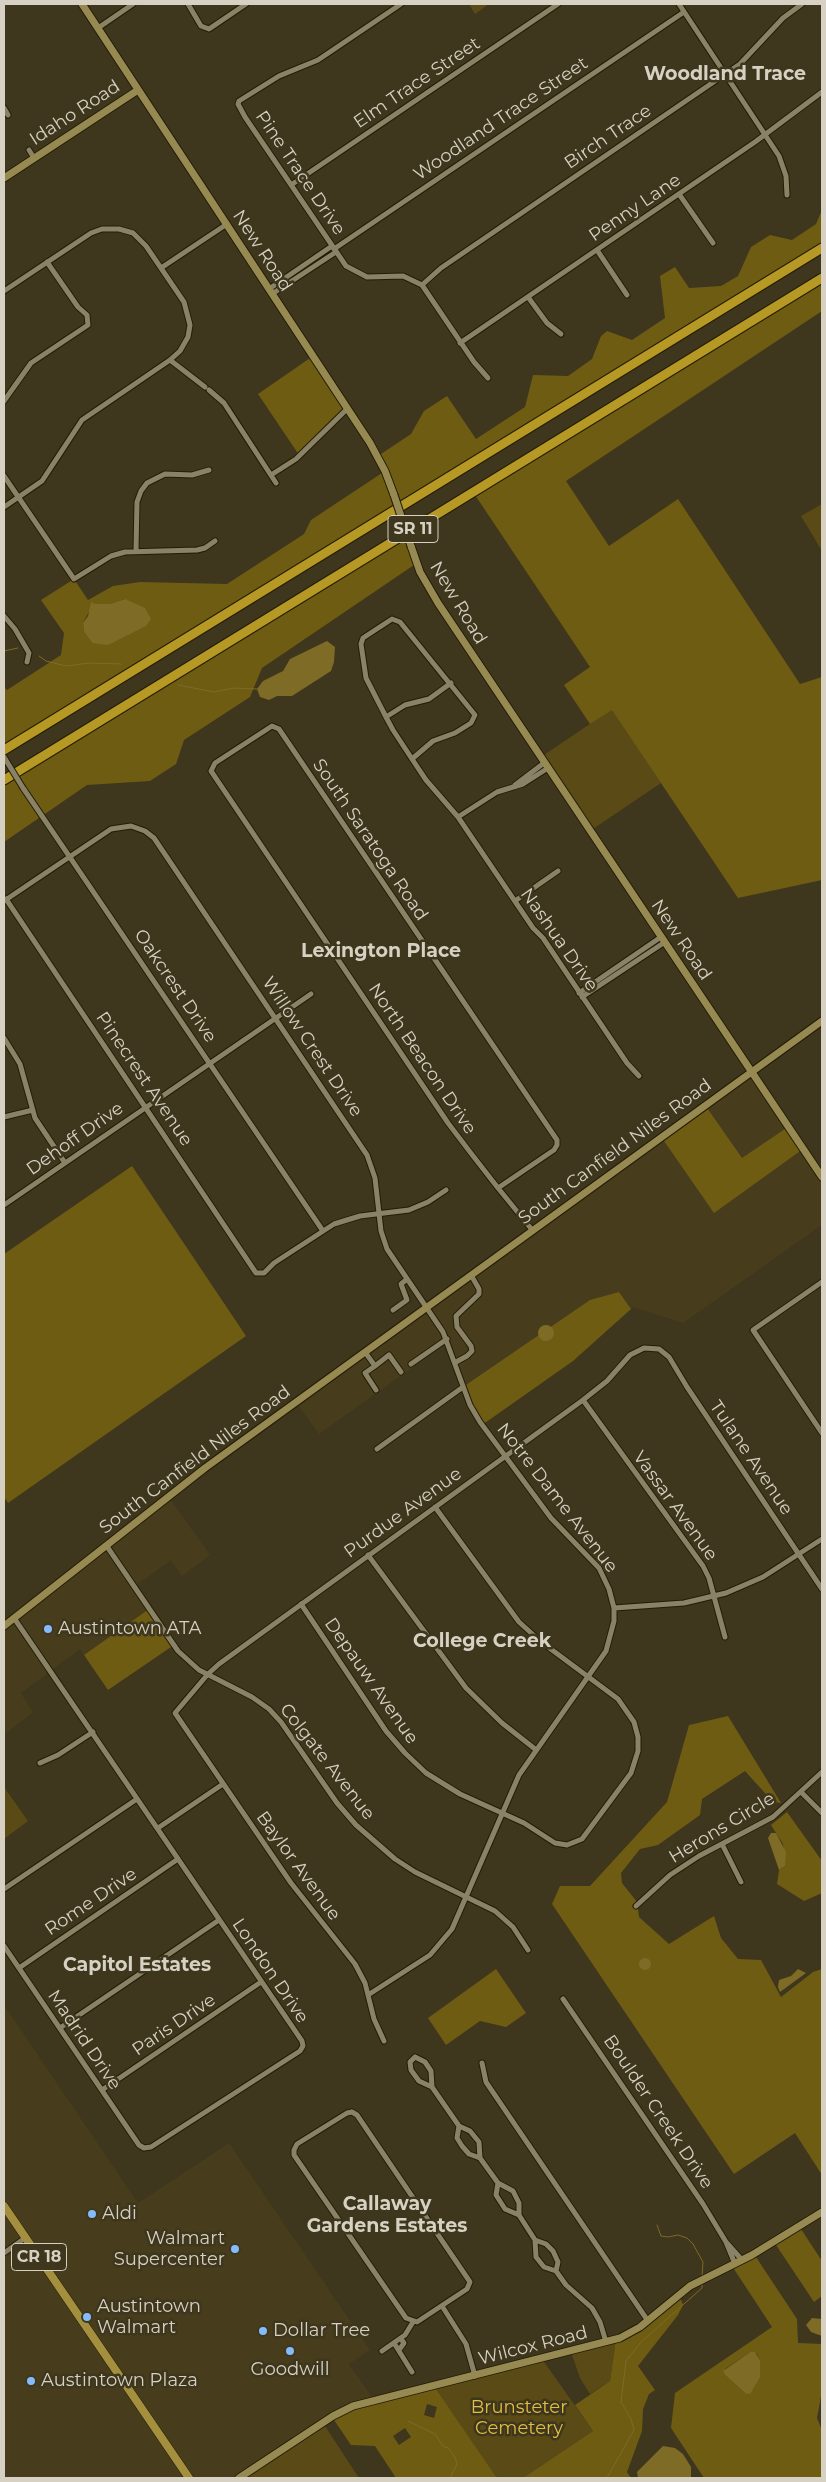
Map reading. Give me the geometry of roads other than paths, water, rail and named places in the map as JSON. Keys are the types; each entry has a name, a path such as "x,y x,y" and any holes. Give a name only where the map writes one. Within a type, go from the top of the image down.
{"highway":[{"name":"SR 11","path":"4,750 822,248"},
{"name":"SR 11","path":"4,780 822,278"}],"main road":[{"name":"CR 18","path":"4,2206 189,2478"}],"street":[{"name":"New Road","path":"82,4 376,452 428,588 822,1177"},
{"path":"98,28 133,4"},
{"path":"188,4 204,29 212,28 246,4"},
{"name":"Pine Trace Drive","path":"401,4 318,60 279,76 238,102 245,117 346,266 360,275 374,278 403,276 422,285"},
{"name":"Elm Trace Street","path":"291,185 558,4"},
{"path":"679,4 765,135 783,166 787,195"},
{"name":"Birch Trace","path":"422,285 441,268 750,56 779,21 802,4"},
{"name":"Woodland Trace Street","path":"271,291 684,12"},
{"name":"Idaho Road","path":"4,178 138,90"},
{"name":"Penny Lane","path":"460,343 821,95"},
{"path":"4,108 8,115"},
{"path":"29,150 34,158"},
{"path":"679,194 712,243"},
{"path":"161,268 226,224"},
{"path":"4,291 91,233 113,228 126,231 139,238 184,302 190,319 185,343 170,360 82,420 45,477 4,508"},
{"path":"597,250 627,295"},
{"path":"4,401 31,363 88,325 87,315 78,307 48,262"},
{"path":"422,285 460,343 488,378"},
{"path":"528,296 547,323 561,334"},
{"path":"170,360 224,403 276,483"},
{"path":"271,475 296,459 348,408"},
{"path":"136,550 137,502 141,491 147,483 164,474 192,475 210,470"},
{"path":"4,476 74,579 111,556 136,550 197,550 205,548 215,541"},
{"path":"4,616 15,629 29,653 27,662"},
{"name":"Nashua Drive","path":"451,683 396,619 385,622 363,638 360,644 366,678 412,759 458,817 533,928 543,938 627,1063 639,1076"},
{"path":"386,716 405,705 429,700 451,683 474,711 475,717 455,733 426,745 412,759"},
{"name":"South Saratoga Road","path":"211,769 215,764 267,729 274,726 279,729 557,1140 554,1150 498,1188"},
{"name":"Oakcrest Drive","path":"4,757 323,1231"},
{"path":"458,817 497,792 515,786 546,765"},
{"name":"North Beacon Drive","path":"211,769 448,1123 533,1231"},
{"name":"Willow Crest Drive","path":"70,855 110,829 131,826 145,831 158,843 367,1155 375,1178 379,1214 386,1249 427,1308"},
{"path":"5,900 70,855"},
{"path":"515,901 558,871"},
{"name":"Pinecrest Avenue","path":"5,900 249,1260 252,1269 257,1273 267,1271 274,1263 323,1231"},
{"path":"581,995 663,940"},
{"name":"Dehoff Drive","path":"4,1205 311,994"},
{"name":"South Canfield Niles Road","path":"4,1626 205,1468 822,1021"},
{"path":"4,1038 20,1064 39,1124 65,1163"},
{"path":"4,1117 33,1110"},
{"path":"323,1231 348,1219 415,1208 446,1190"},
{"path":"456,1362 468,1356 472,1351 471,1346 457,1327 456,1316 480,1294 480,1289 471,1275"},
{"path":"393,1310 407,1300 401,1284 406,1280"},
{"path":"822,1282 753,1330 822,1432"},
{"name":"Notre Dame Avenue","path":"368,1995 437,1948 452,1929 519,1775 535,1749 602,1658 609,1642 614,1608 609,1589 599,1568 551,1518 480,1422 464,1387 447,1339 427,1308"},
{"path":"412,1364 447,1339"},
{"name":"Purdue Avenue","path":"176,1713 208,1674 219,1664 583,1400 607,1381 634,1352 644,1348 653,1348"},
{"name":"Tulane Avenue","path":"653,1348 663,1352 673,1361 687,1387 822,1590"},
{"path":"365,1352 375,1366"},
{"path":"376,1390 365,1373 389,1355 400,1372"},
{"path":"377,1448 464,1387"},
{"name":"Vassar Avenue","path":"583,1400 703,1566 725,1637"},
{"name":"Depauw Avenue","path":"301,1604 386,1731 405,1753 445,1786 534,1828 555,1843 573,1844 586,1835 631,1773 638,1751 638,1737 634,1722 618,1700 540,1641 519,1622 435,1507"},
{"path":"614,1608 684,1603 714,1597 756,1581 822,1539"},
{"name":"Colgate Avenue","path":"106,1545 178,1651 192,1665 252,1697 276,1716 336,1803 372,1841 415,1872 502,1915 513,1927 528,1950"},
{"path":"368,1555 466,1688 502,1723 535,1749"},
{"name":"London Drive","path":"14,1618 302,2041 302,2049 152,2148 144,2148"},
{"name":"Baylor Avenue","path":"176,1713 291,1883 355,1964 368,1995 374,2019 384,2041"},
{"path":"40,1763 58,1756 93,1732"},
{"name":"Herons Circle","path":"636,1906 670,1875 699,1856 766,1822 822,1772"},
{"path":"158,1828 223,1784"},
{"path":"801,1792 822,1813"},
{"path":"4,1889 137,1799"},
{"path":"722,1844 741,1882"},
{"name":"Rome Drive","path":"18,1968 178,1859"},
{"path":"60,2028 219,1920"},
{"name":"Madrid Drive","path":"4,1946 139,2145 144,2148"},
{"name":"Paris Drive","path":"102,2090 261,1982"},
{"name":"Boulder Creek Drive","path":"563,1999 703,2204 739,2262"},
{"path":"432,2087 432,2074 427,2064 419,2058 413,2058 410,2066 419,2081 432,2087 459,2126 470,2131 479,2142 480,2158 498,2183 513,2191 519,2203 519,2215 535,2240 536,2257 544,2267 556,2271 566,2285 592,2308 600,2322 606,2342"},
{"path":"482,2063 486,2082 648,2321"},
{"path":"382,2351 401,2339 413,2322 420,2320 467,2289 469,2279 357,2115 352,2112 347,2113 297,2144 294,2155 406,2318 413,2322"},
{"path":"459,2126 457,2138 462,2146 469,2154 480,2158"},
{"path":"498,2183 496,2194 501,2203 507,2211 519,2215"},
{"name":"Wilcox Road","path":"239,2478 333,2416 353,2406 606,2342 631,2332 648,2321 690,2286 739,2262 822,2212"},
{"path":"4,2253 25,2238"},
{"path":"535,2240 546,2244 553,2251 558,2262 556,2271"},
{"path":"442,2306 466,2344 475,2376"},
{"path":"399,2350 404,2343 401,2339"},
{"path":"394,2343 412,2372"}],"waterway":[{"path":"4,651 18,648"},
{"path":"39,656 46,661 66,666 89,663 121,664"},
{"path":"178,685 214,692 234,688 257,689"},
{"path":"657,2225 661,2236 678,2235 687,2238 693,2244 703,2262 702,2277"},
{"path":"607,2478 634,2430 631,2419 621,2402 626,2361 641,2342 702,2288 702,2283"},
{"path":"408,2421 435,2434 443,2446 448,2448 455,2457 457,2464 450,2478"}],"place":[{"name":"Austintown ATA","path":"48,1629"},
{"name":"Aldi","path":"92,2214"},
{"name":"Walmart Supercenter","path":"235,2249"},
{"name":"Austintown Walmart","path":"87,2317"},
{"name":"Dollar Tree","path":"263,2331"},
{"name":"Goodwill","path":"290,2351"},
{"name":"Austintown Plaza","path":"31,2381"}],"district":[{"name":"Woodland Trace","path":"725,74"},
{"name":"Lexington Place","path":"381,951"},
{"name":"College Creek","path":"482,1641"},
{"name":"Capitol Estates","path":"137,1965"},
{"name":"Callaway Gardens Estates","path":"387,2215"}],"park label":[{"name":"Brunsteter Cemetery","path":"519,2418"}]}
